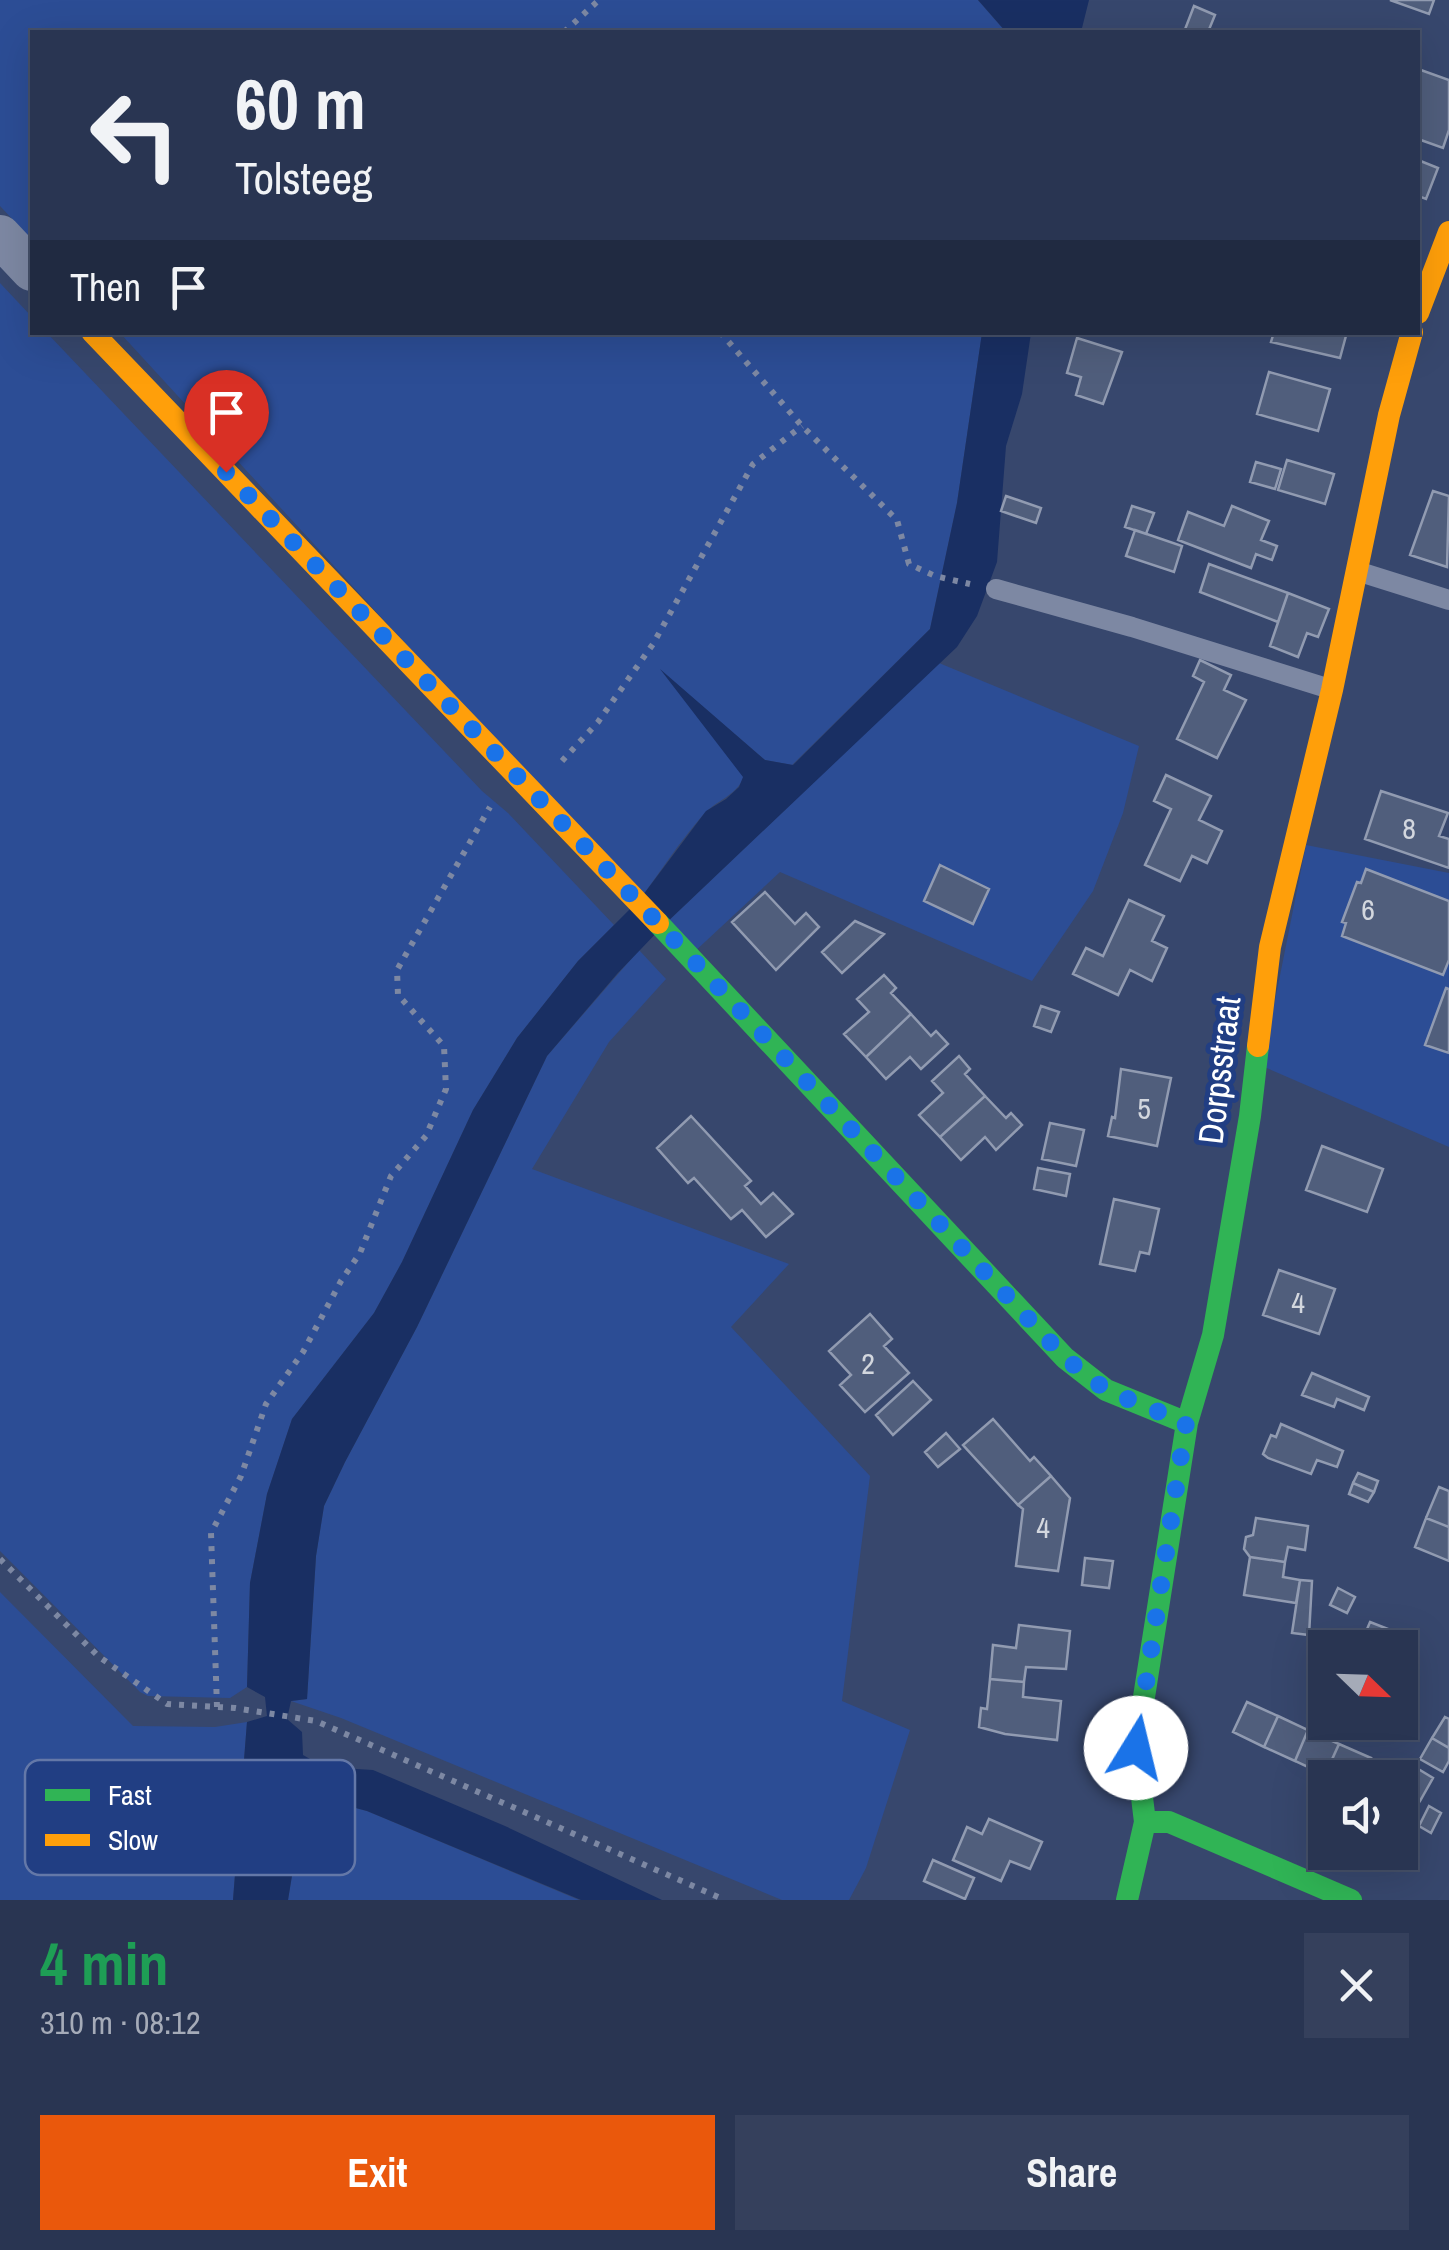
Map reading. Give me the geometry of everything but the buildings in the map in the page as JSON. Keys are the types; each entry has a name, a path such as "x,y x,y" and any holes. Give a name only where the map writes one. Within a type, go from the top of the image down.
{"street":[{"path":"1420,308 1449,232"},
{"path":"0,236 30,268"},
{"path":"95,335 665,930 1065,1358 1106,1390 1186,1423"},
{"name":"Dorpsstraat","path":"1127,1900 1145,1822 1136,1748 1186,1423 1214,1335 1250,1116 1270,947 1332,690 1389,414 1411,335"},
{"path":"1145,1822 1169,1822 1351,1900"}],"lane":[{"path":"1358,572 1449,600"},
{"path":"996,589 1332,690"}],"path":[{"path":"566,30 599,0"},
{"path":"723,335 802,426 897,520 909,564 935,576"},
{"path":"553,771 598,722 653,644 753,464 802,426"},
{"path":"216,1706 210,1533 240,1476 266,1404 303,1352 360,1253 391,1176 426,1136 446,1089 444,1046 398,996 398,970 490,808"},
{"path":"0,1559 98,1656 166,1704 235,1708 316,1721 726,1900"}],"shaded area":[{"path":"0,0 978,0 1004,30 30,30 30,238 0,206"},
{"path":"978,0 1089,0 1082,30 1004,30"},
{"path":"0,283 30,315 30,335 49,335 614,925 578,961 517,1038 473,1110 374,1313 292,1419 267,1494 250,1583 247,1687 230,1698 148,1696 140,1692 0,1551"},
{"path":"122,335 982,335 957,503 930,629 792,765 765,760 665,674 744,777 736,789 703,815 640,899"},
{"path":"982,335 1031,335 1022,394 1006,446 997,562 977,616 957,647 664,925 547,1056 417,1327 324,1506 316,1556 307,1699 291,1701 287,1719 302,1732 303,1755 312,1760 244,1760 247,1722 267,1716 265,1697 247,1687 250,1583 267,1494 292,1419 374,1313 473,1110 517,1038 578,961 640,899 706,811 726,799 743,777 660,669 765,760 793,765 930,629 957,503"},
{"path":"939,663 1139,746 1123,813 1093,891 1032,981 780,872 692,954 664,925"},
{"path":"1306,845 1449,873 1449,1147 1262,1066"},
{"path":"639,950 666,979 609,1042 532,1169 789,1264 731,1327 870,1476 842,1701 910,1730 866,1868 849,1900 782,1900 341,1718 291,1701 307,1699 316,1556 324,1506 417,1327 547,1056"},
{"path":"0,1592 133,1726 215,1727 247,1722 244,1760 25,1760 25,1875 235,1875 233,1900 0,1900"},
{"path":"355,1769 373,1770 505,1826 662,1900 581,1900 355,1808"},
{"path":"355,1808 579,1900 288,1900 292,1875 355,1875"},
{"path":"235,1875 292,1875 288,1900 233,1900"}],"traffic: fast":[{"path":"658,923 1065,1358 1106,1390 1187,1423"},
{"path":"1127,1900 1145,1822 1136,1748 1187,1423 1213,1335 1258,1046"},
{"path":"1145,1822 1169,1822 1351,1900"}],"traffic: slow":[{"path":"1420,308 1449,232"},
{"path":"95,335 658,923"},
{"path":"1258,1046 1270,947 1332,690 1389,415 1411,335"}],"route":[{"path":"226,472 681,947 1065,1358 1106,1390 1186,1423 1136,1748"}]}
